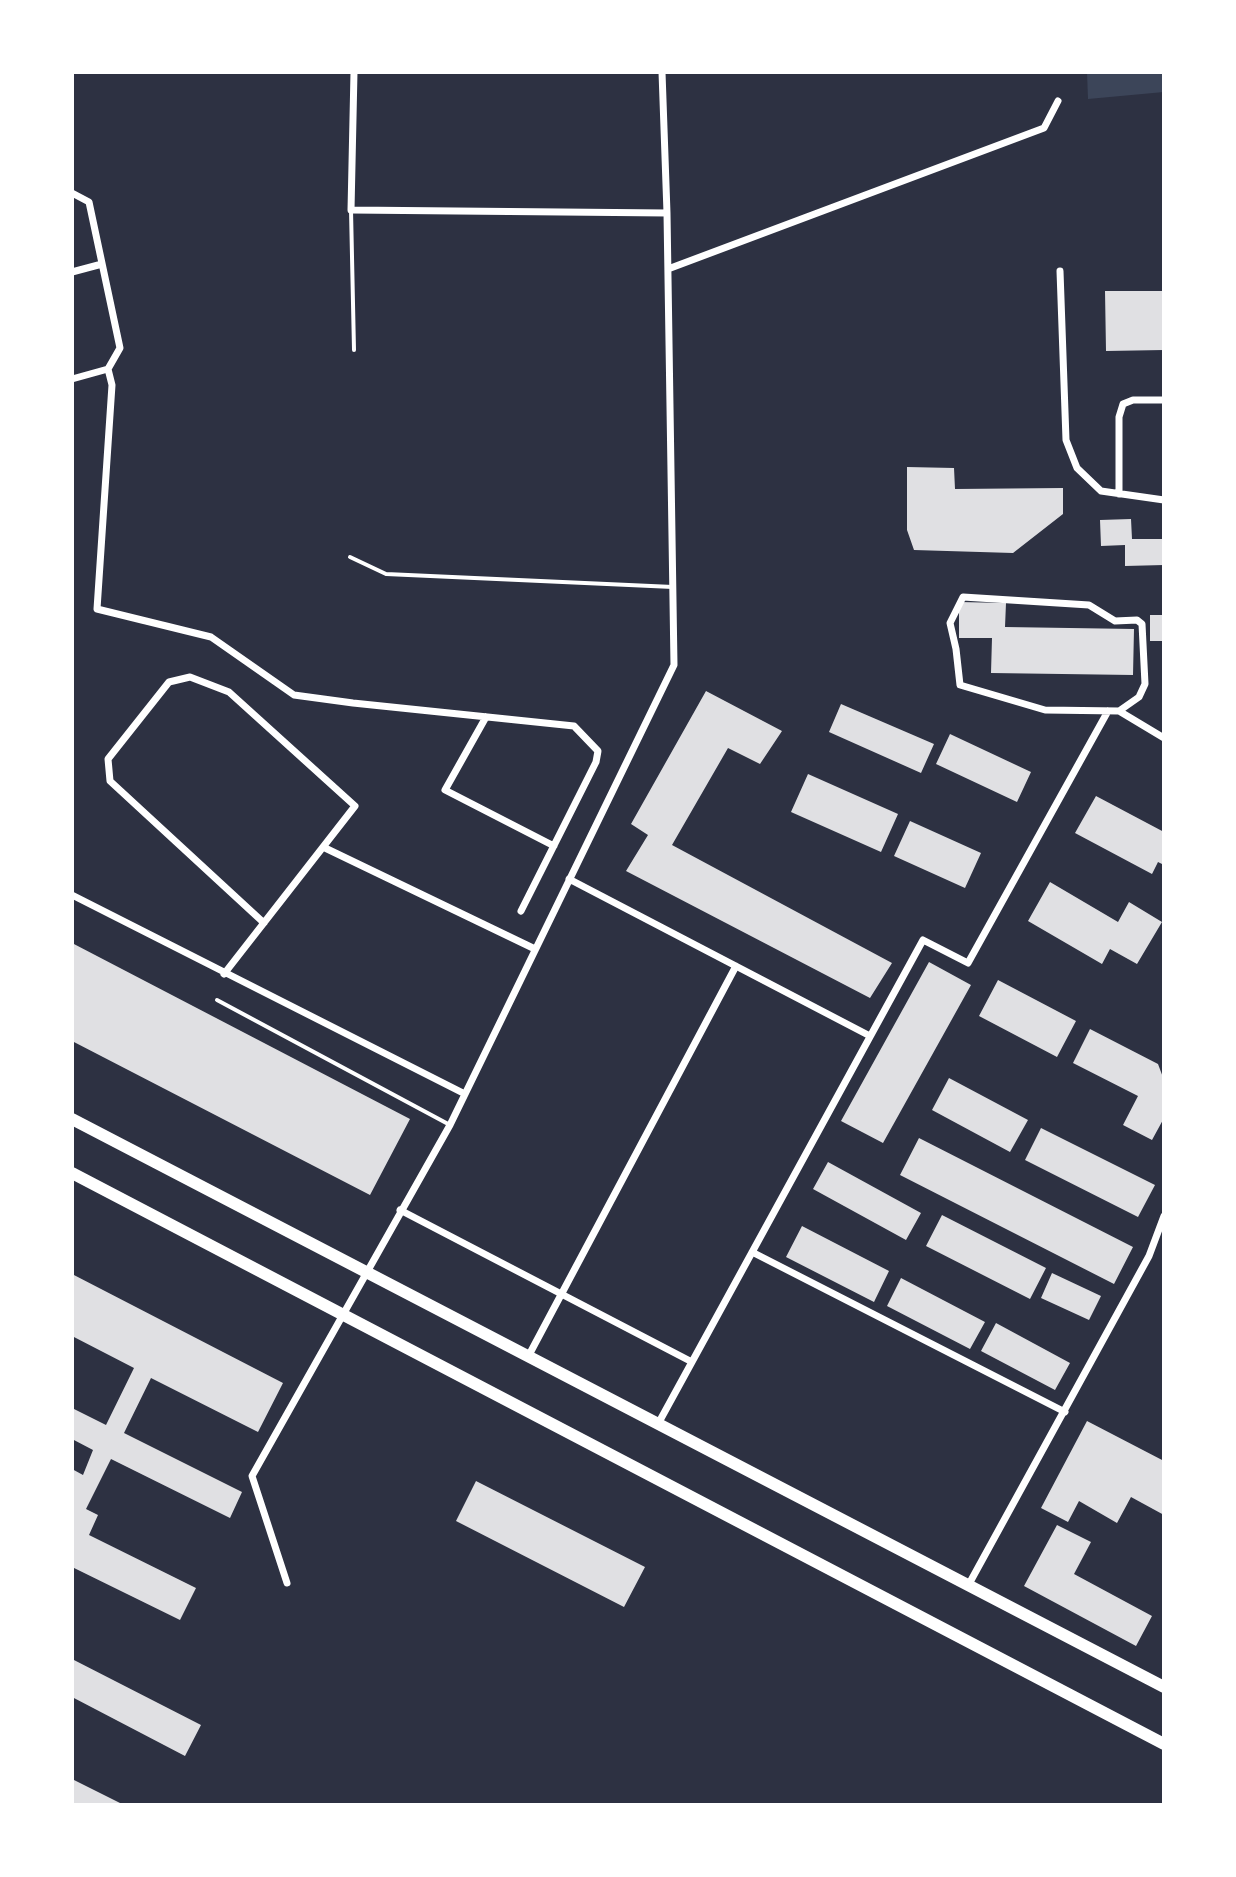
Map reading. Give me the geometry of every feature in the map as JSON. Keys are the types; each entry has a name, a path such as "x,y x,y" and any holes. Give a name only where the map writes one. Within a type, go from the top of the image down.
{"main road":[{"path":"72,1119 1164,1687"},
{"path":"72,1173 1164,1744"}],"street":[{"path":"354,72 351,210 667,213"},
{"path":"287,1583 252,1476 450,1125 674,665 662,72"},
{"path":"668,269 1044,128 1058,101"},
{"path":"72,193 89,202 120,348 108,369 112,385 97,609 211,637 294,695 574,726 598,751 596,762 521,911"},
{"path":"72,272 102,264"},
{"path":"1060,271 1066,440 1077,468 1101,491 1164,500"},
{"path":"72,379 108,369"},
{"path":"1119,494 1119,417 1123,404 1133,400 1164,400"},
{"path":"1119,711 1139,697 1145,684 1142,624 1137,620 1115,621 1089,605 963,597 950,623 960,685 1045,710 1119,711 1164,738"},
{"path":"224,974 264,923 355,806 229,692 190,677 169,682 108,759 110,781 264,923"},
{"path":"658,1424 923,940 968,963 1108,711"},
{"path":"486,717 445,790 554,846"},
{"path":"323,847 535,949"},
{"path":"569,879 870,1036"},
{"path":"72,895 465,1094"},
{"path":"529,1355 736,966"},
{"path":"400,1210 692,1362"},
{"path":"969,1584 1149,1256 1164,1216"},
{"path":"752,1252 1065,1412"}],"lane":[{"path":"351,210 354,350"},
{"path":"350,557 386,574 673,587"},
{"path":"217,1000 450,1125"}],"shaded area":[{"path":"1087,72 1164,72 1164,92 1088,99"}],"building":[{"path":"1105,291 1164,291 1164,350 1106,351"},
{"path":"907,467 954,468 955,489 1063,488 1063,514 1013,553 914,550 907,530"},
{"path":"1131,519 1132,539 1164,539 1164,565 1125,566 1125,545 1101,546 1100,520"},
{"path":"959,602 1006,603 1005,627 1134,629 1133,675 991,673 992,638 959,638"},
{"path":"1150,615 1164,615 1164,641 1150,641"},
{"path":"706,691 782,731 760,764 728,748 672,845 892,963 870,998 626,871 648,835 631,824"},
{"path":"841,704 934,744 921,773 829,732"},
{"path":"950,734 1031,772 1017,802 936,764"},
{"path":"808,774 898,814 881,852 791,812"},
{"path":"1096,796 1164,832 1164,865 1158,862 1152,874 1075,833"},
{"path":"910,821 981,853 965,888 894,856"},
{"path":"1050,882 1118,922 1129,902 1162,922 1137,964 1110,949 1102,964 1028,921"},
{"path":"72,943 410,1119 370,1195 72,1041"},
{"path":"929,962 971,985 883,1143 841,1121"},
{"path":"998,980 1076,1021 1057,1057 979,1016"},
{"path":"1090,1029 1158,1064 1164,1080 1164,1118 1152,1140 1123,1125 1138,1096 1073,1063"},
{"path":"949,1078 1028,1120 1010,1152 932,1110"},
{"path":"1041,1128 1155,1185 1138,1217 1025,1160"},
{"path":"919,1138 1133,1247 1114,1284 900,1175"},
{"path":"828,1162 921,1213 906,1240 813,1189"},
{"path":"942,1215 1046,1268 1030,1299 926,1246"},
{"path":"802,1226 889,1271 874,1302 786,1257"},
{"path":"1052,1273 1101,1296 1089,1320 1041,1298"},
{"path":"72,1274 283,1383 258,1432 151,1378 124,1433 242,1492 230,1518 111,1459 86,1509 98,1515 89,1535 196,1588 180,1620 72,1567 72,1469 83,1475 93,1450 72,1439 72,1408 106,1425 134,1368 72,1336"},
{"path":"901,1278 985,1322 970,1349 887,1306"},
{"path":"996,1323 1070,1363 1055,1390 981,1351"},
{"path":"1087,1421 1164,1461 1164,1515 1131,1497 1117,1523 1079,1501 1068,1522 1041,1508"},
{"path":"476,1481 645,1567 624,1607 456,1521"},
{"path":"1057,1525 1091,1542 1074,1574 1152,1616 1136,1646 1024,1586"},
{"path":"72,1659 201,1725 185,1756 72,1697"},
{"path":"72,1779 124,1805 72,1805"}]}
